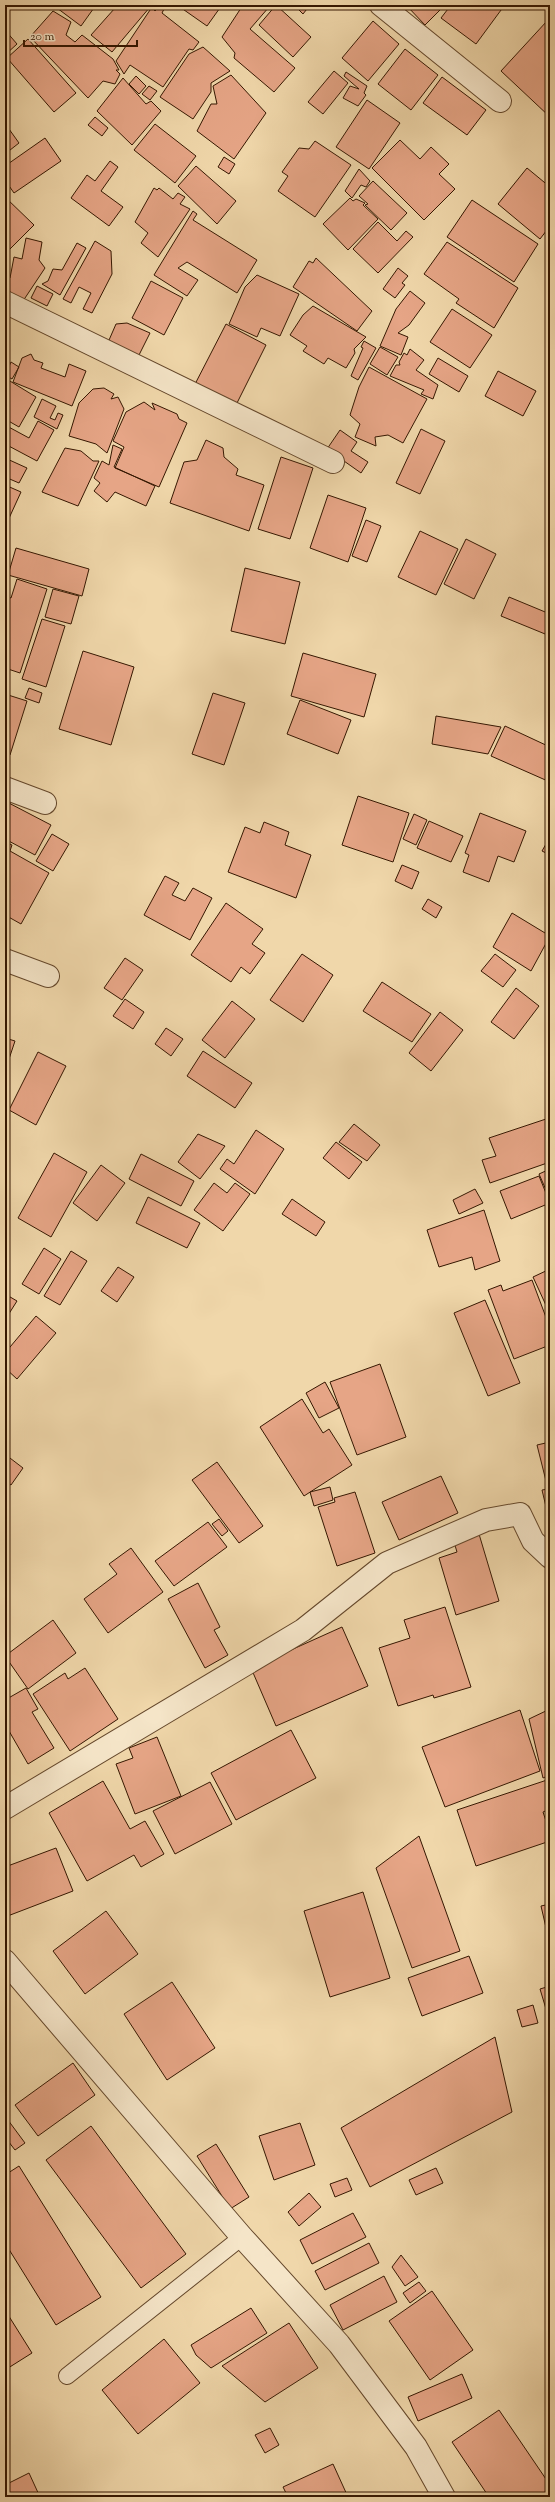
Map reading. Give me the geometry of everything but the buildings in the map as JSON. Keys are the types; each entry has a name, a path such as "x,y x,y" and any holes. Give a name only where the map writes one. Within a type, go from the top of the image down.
{"street":[{"path":"381,5 500,101"},
{"path":"5,302 333,462"},
{"path":"5,788 45,803"},
{"path":"5,960 48,976"},
{"path":"5,1808 303,1630 387,1563 486,1520 520,1514 534,1541 550,1556"},
{"path":"5,1961 242,2237 339,2344 416,2447 444,2497"}],"lane":[{"path":"67,2376 242,2237"}]}
